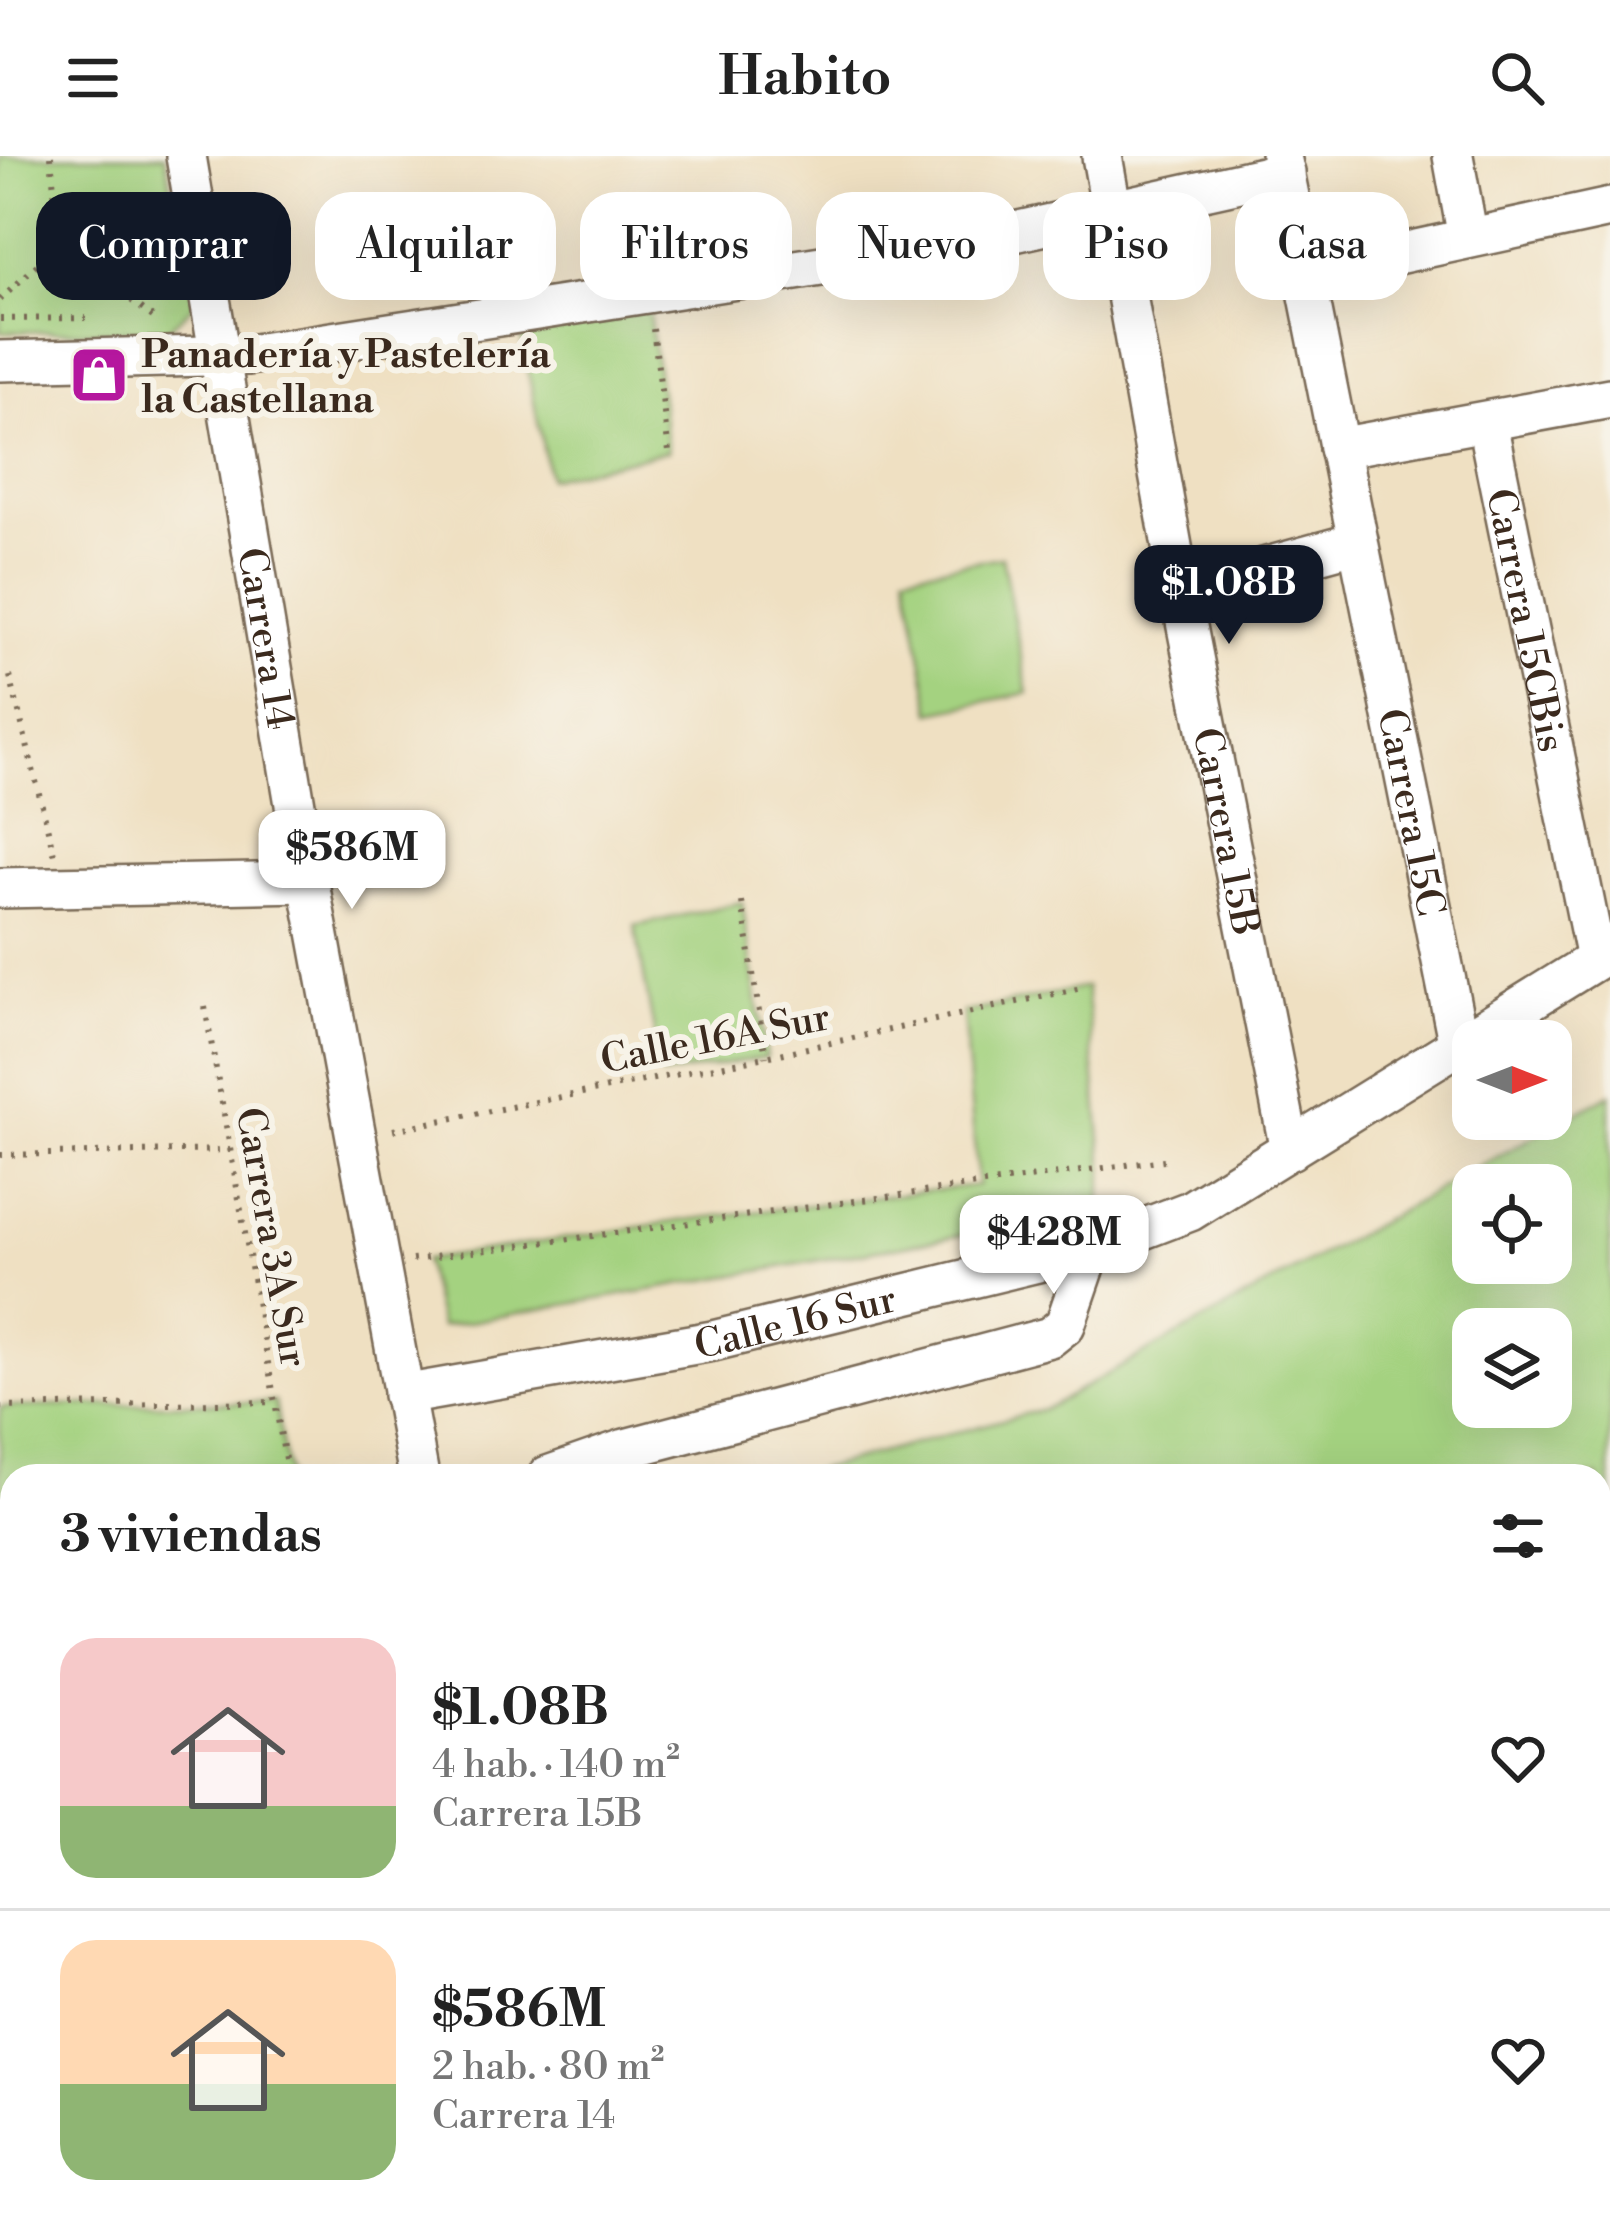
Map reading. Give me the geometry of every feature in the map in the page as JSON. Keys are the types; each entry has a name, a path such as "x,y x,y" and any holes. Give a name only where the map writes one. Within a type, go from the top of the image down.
{"street":[{"name":"Carrera 14","path":"186,156 309,883 417,1464"},
{"name":"Carrera 15B","path":"1102,156 1109,192"},
{"path":"1453,156 1468,238"},
{"path":"1179,192 1283,164"},
{"path":"1409,251 1610,208"},
{"path":"792,269 956,245 1043,225"},
{"path":"0,362 223,358 585,300"},
{"name":"Carrera 15B","path":"1128,300 1290,1150"},
{"name":"Carrera 15C","path":"1310,300 1454,1020"},
{"path":"1339,448 1610,398"},
{"name":"Carrera 15CBis","path":"1487,423 1603,955"},
{"path":"1180,591 1358,542"},
{"path":"0,887 309,883"},
{"name":"Calle 16 Sur","path":"1500,1020 1603,955"},
{"name":"Calle 16 Sur","path":"403,1395 713,1341 1091,1249 1190,1211 1452,1050"},
{"path":"582,1464 1050,1337 1065,1325 1091,1249"}],"path":[{"path":"50,156 54,192"},
{"path":"0,300 36,266"},
{"path":"133,300 156,317 134,318"},
{"path":"648,300 669,452"},
{"path":"0,319 89,318"},
{"path":"10,676 62,886"},
{"path":"742,902 766,1058"},
{"name":"Calle 16A Sur","path":"357,1148 401,1126 766,1058 1086,987"},
{"name":"Carrera 3A Sur","path":"205,1007 286,1464"},
{"path":"0,1155 230,1150"},
{"path":"379,1264 1164,1160"},
{"path":"0,1407 275,1402"}],"green space":[{"path":"0,156 165,156 172,192 36,192 36,300 194,300 195,304 166,331 0,332"},
{"path":"598,300 647,300 668,451 549,478 517,315"},
{"path":"1002,557 1028,693 932,712 906,573"},
{"path":"742,902 766,1057 662,1076 635,926"},
{"path":"1086,987 1104,1170 1099,1211 440,1327 424,1260 685,1220 978,1185 963,1013"},
{"path":"1610,1094 1610,1464 839,1464 1047,1408 1452,1182 1452,1284 1572,1284 1572,1164 1484,1164 1528,1140 1572,1140 1572,1115"},
{"path":"275,1402 286,1464 0,1464 0,1407"}],"place":[{"name":"Panadería y Pastelería la Castellana","path":"99,375"}]}
